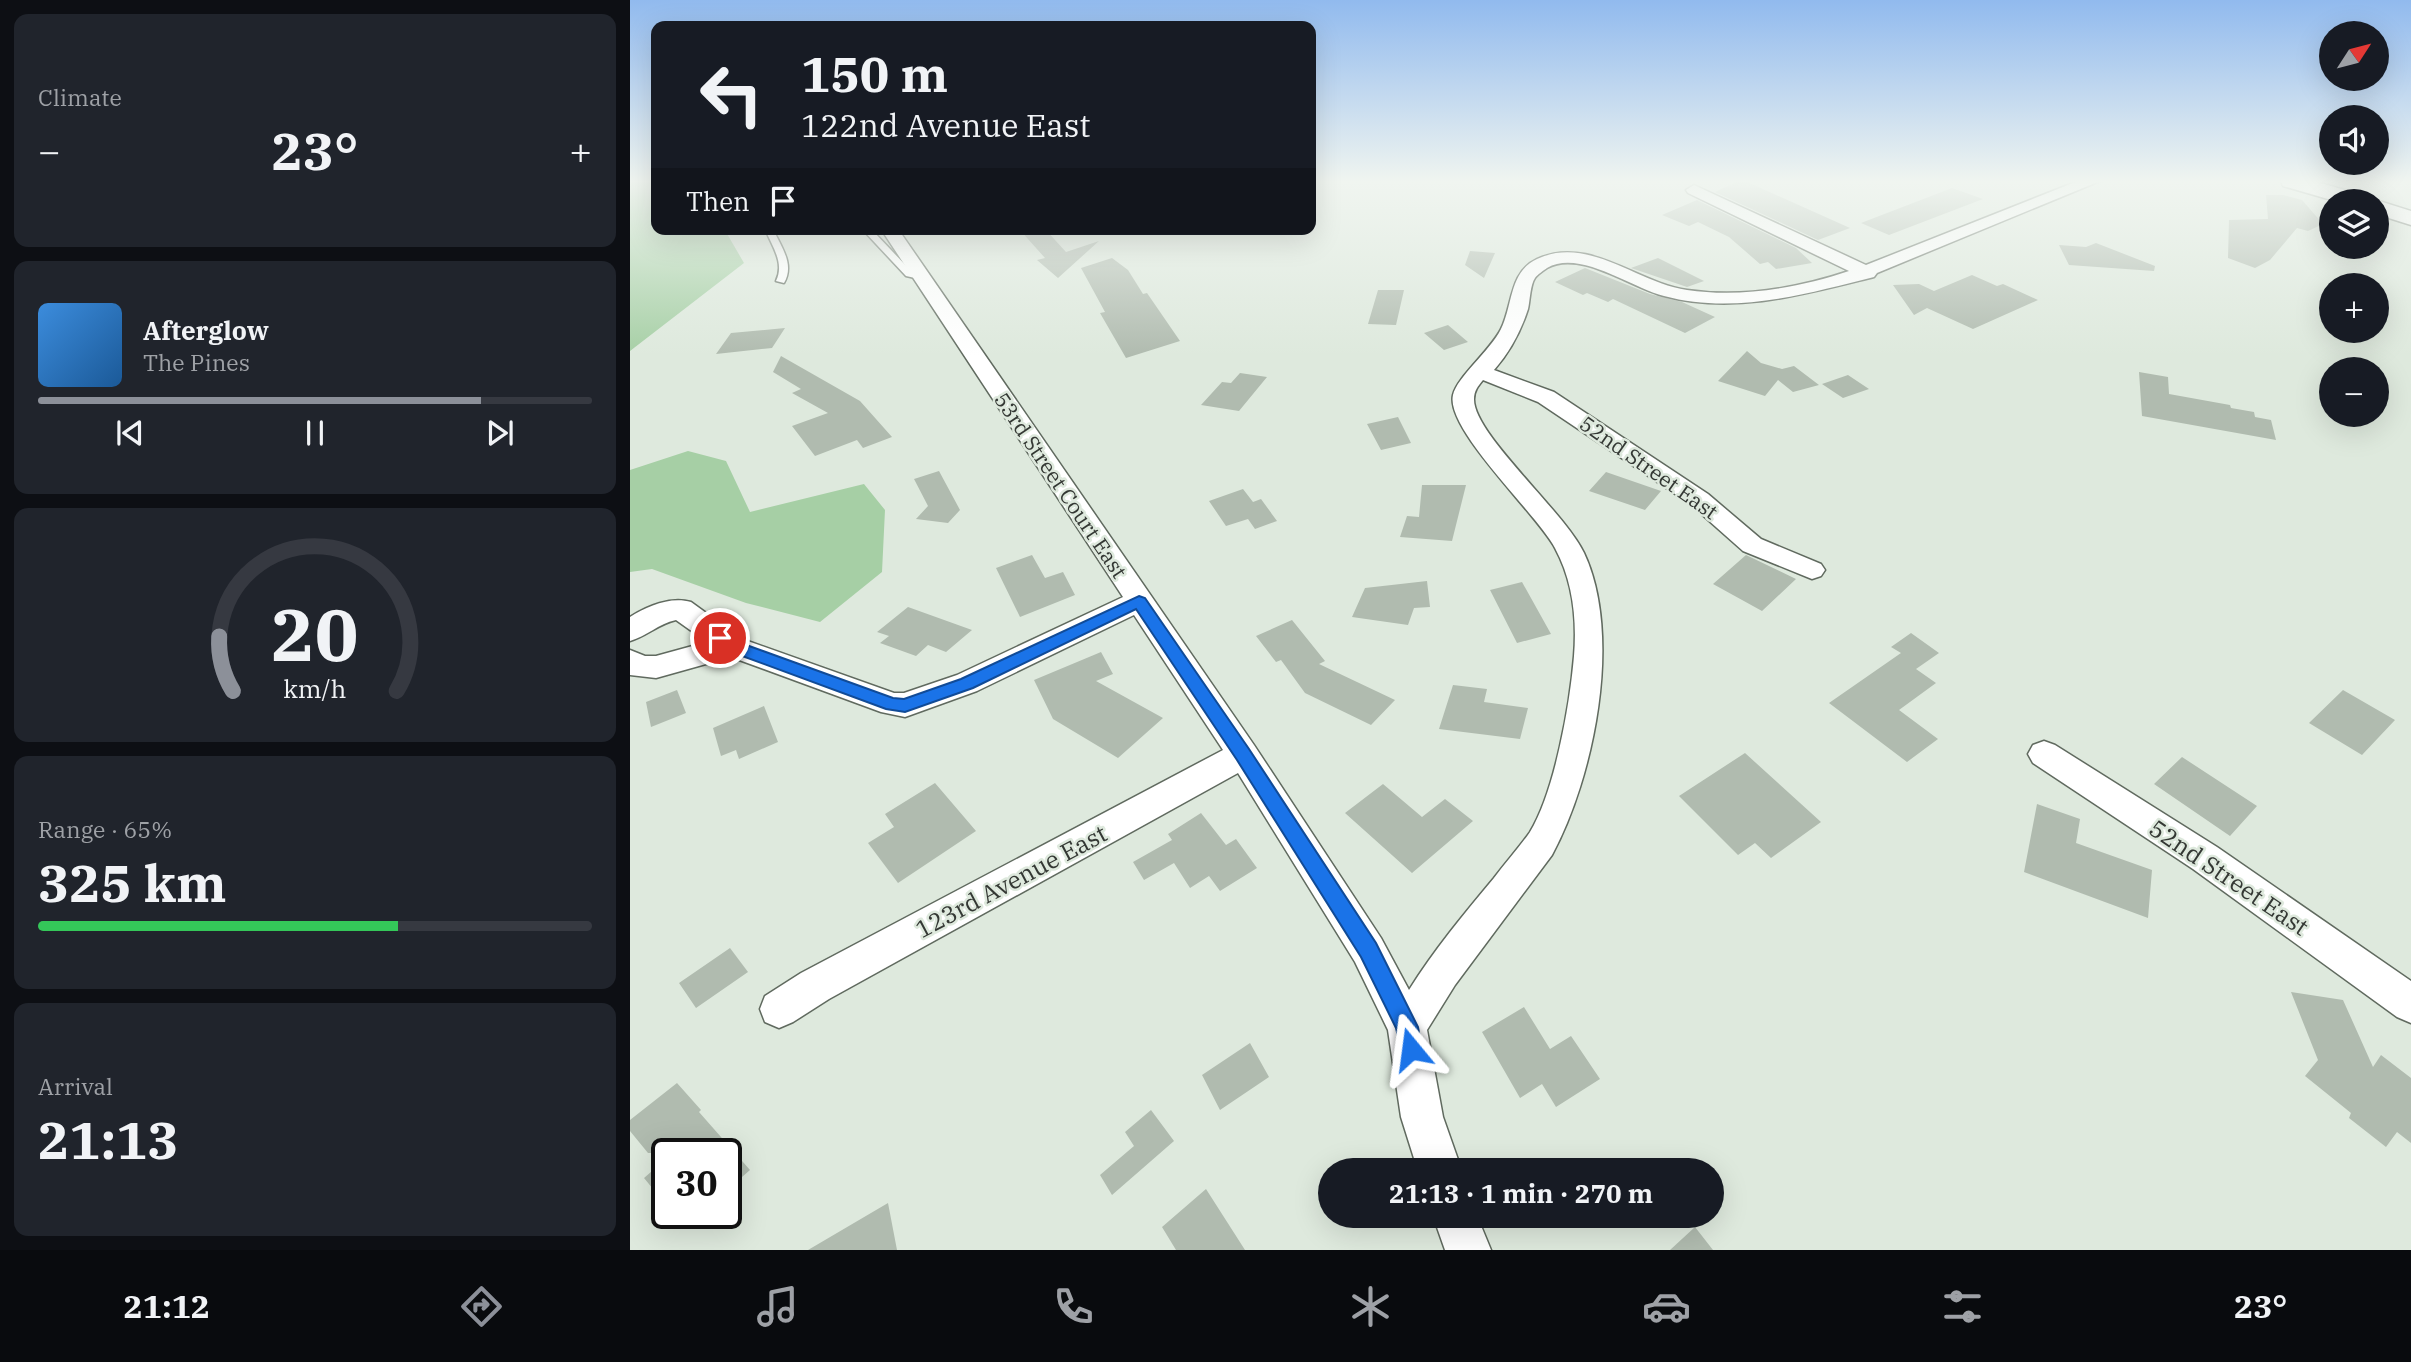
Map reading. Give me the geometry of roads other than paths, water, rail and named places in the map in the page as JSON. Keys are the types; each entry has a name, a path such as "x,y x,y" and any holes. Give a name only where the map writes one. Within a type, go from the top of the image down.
{"street":[{"name":"53rd Street Court East","path":"896,239 1243,754 1368,950 1407,1027 1422,1117 1436,1158"},
{"path":"1797,239 1868,273"},
{"path":"1407,1027 1442,972 1540,845 1553,822 1564,791 1591,652 1583,590 1566,544 1469,420 1462,397 1510,332 1520,311 1525,277 1536,265 1552,259 1572,258 1602,262 1661,289 1711,299 1773,295 1868,273 1950,239"},
{"name":"52nd Street East","path":"1481,372 1546,397 1699,499 1752,545 1812,570"},
{"path":"630,631 653,615 681,608 732,646 892,704 905,705 967,683 1139,601"},
{"path":"630,661 639,667 656,667 732,646"},
{"name":"123rd Avenue East","path":"779,1009 815,986 1243,754"},
{"name":"52nd Street East","path":"2044,754 2205,858 2411,1004"},
{"path":"1460,1228 1468,1250"}],"lane":[{"path":"774,239 783,259 785,275 781,281"},
{"path":"876,239 909,274 921,278"}]}
